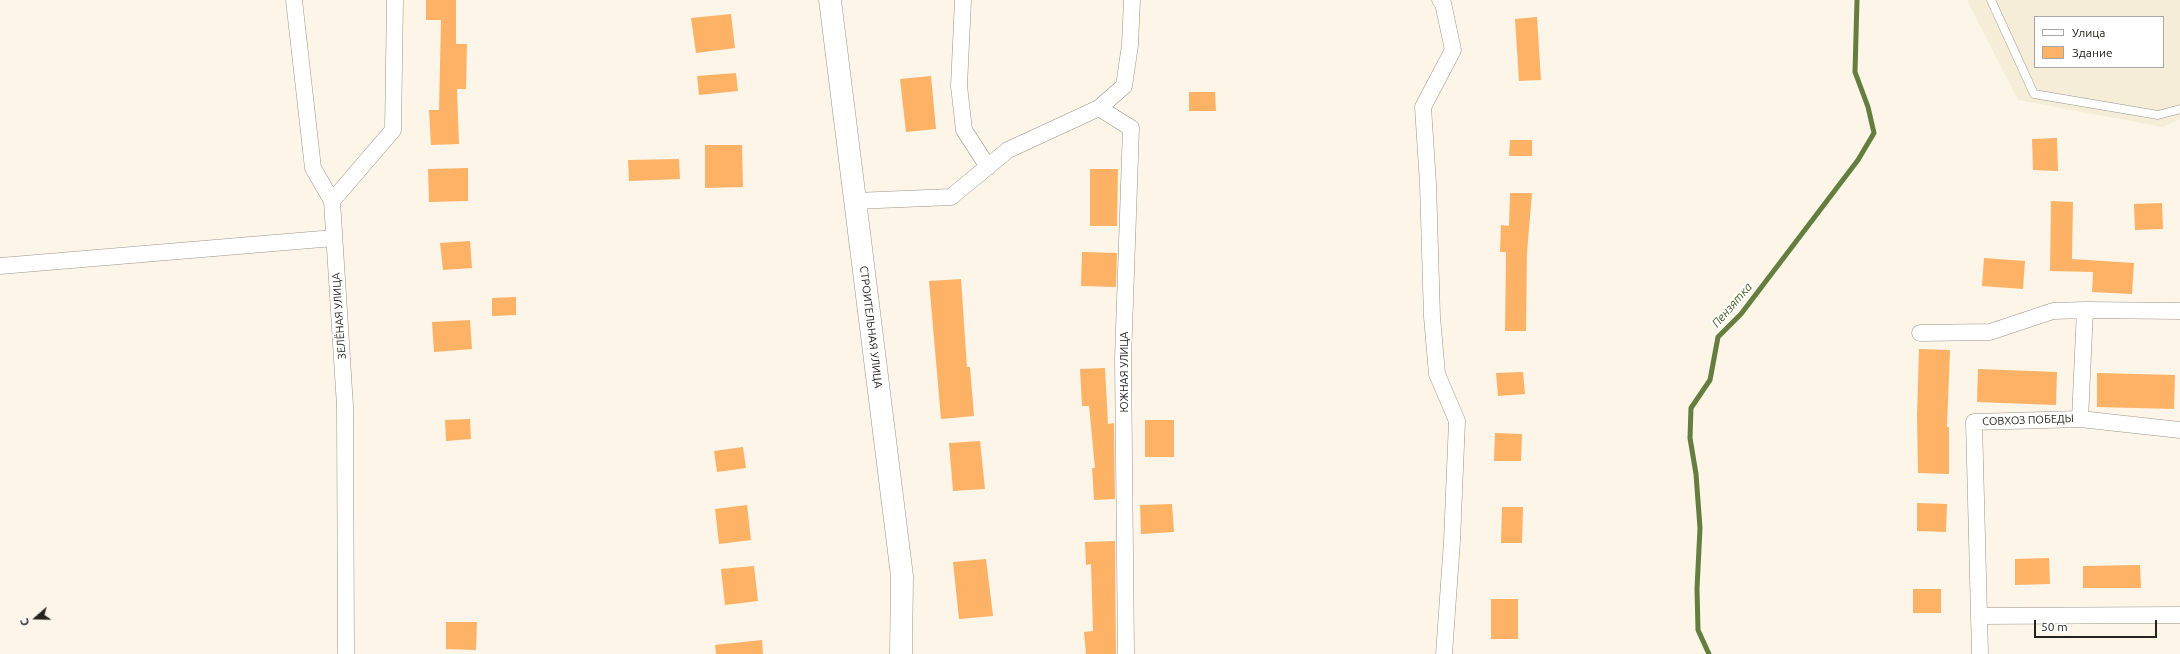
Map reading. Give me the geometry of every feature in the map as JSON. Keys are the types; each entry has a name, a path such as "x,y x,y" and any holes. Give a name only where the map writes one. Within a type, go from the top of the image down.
{"street":[{"path":"294,0 313,168 332,200 393,130 395,0"},
{"name":"СТРОИТЕЛЬНАЯ УЛИЦА","path":"830,0 902,576 901,654"},
{"path":"963,0 959,86 964,130 988,167"},
{"path":"855,201 951,197 1008,150 1099,108 1124,86 1130,45 1132,0"},
{"path":"1440,0 1443,3 1453,50 1423,107 1428,184 1432,317 1437,374 1457,421 1452,541 1444,654"},
{"name":"ЮЖНАЯ УЛИЦА","path":"1099,108 1131,128 1124,358 1126,654"},
{"name":"ЗЕЛЁНАЯ УЛИЦА","path":"332,200 344,406 346,654"},
{"path":"0,266 334,238"},
{"path":"1920,333 1990,332 2053,311 2085,310 2180,312"},
{"path":"2080,419 2085,310"},
{"name":"СОВХОЗ ПОБЕДЫ","path":"1980,654 1974,422 2080,419 2180,430"},
{"path":"1980,616 2180,616"}],"lane":[{"path":"1991,0 2034,94 2158,115 2180,109"}],"shaded area":[{"path":"1967,0 2180,0 2180,119 2163,127 2018,100"}],"building":[{"path":"426,0 456,0 456,44 467,44 466,89 457,89 459,144 431,145 429,110 439,110 441,20 426,20"},
{"path":"731,14 735,48 696,53 691,18"},
{"path":"1537,17 1541,80 1519,81 1515,19"},
{"path":"736,73 738,91 699,95 697,76"},
{"path":"931,76 936,129 906,132 900,79"},
{"path":"1189,92 1215,92 1216,111 1189,111"},
{"path":"2057,138 2058,171 2033,170 2032,139"},
{"path":"1510,140 1532,140 1532,156 1509,156"},
{"path":"705,145 742,145 743,187 705,188"},
{"path":"679,159 680,179 629,181 628,160"},
{"path":"468,168 468,201 429,202 428,169"},
{"path":"1090,169 1118,169 1117,226 1090,226"},
{"path":"1510,193 1532,193 1527,253 1526,331 1505,331 1506,252 1500,252 1501,225 1509,226"},
{"path":"2051,201 2073,202 2072,259 2134,263 2132,294 2092,292 2093,272 2050,271"},
{"path":"2162,203 2163,229 2135,230 2134,204"},
{"path":"470,241 472,268 443,270 440,243"},
{"path":"1082,252 1117,253 1116,287 1081,286"},
{"path":"1984,258 2025,261 2023,289 1982,286"},
{"path":"961,279 967,367 970,367 974,416 941,419 929,281"},
{"path":"516,297 516,315 492,316 492,298"},
{"path":"470,320 472,349 434,352 432,322"},
{"path":"1919,349 1950,350 1947,427 1949,427 1949,474 1918,473 1917,417"},
{"path":"1105,368 1108,424 1114,423 1115,499 1094,500 1092,468 1095,468 1089,406 1082,406 1080,369"},
{"path":"1978,369 2057,372 2056,405 1977,402"},
{"path":"1523,372 1525,394 1498,396 1496,373"},
{"path":"2097,373 2175,375 2174,409 2097,407"},
{"path":"470,419 471,439 446,441 445,420"},
{"path":"1145,420 1174,420 1174,457 1145,457"},
{"path":"1495,433 1522,434 1521,461 1494,461"},
{"path":"980,441 985,489 953,491 949,443"},
{"path":"743,447 746,468 717,472 714,451"},
{"path":"1917,503 1947,504 1946,532 1917,531"},
{"path":"1172,504 1174,532 1141,534 1140,505"},
{"path":"747,505 751,540 719,544 715,509"},
{"path":"1502,507 1523,507 1522,543 1501,543"},
{"path":"1115,541 1116,654 1086,654 1084,632 1093,631 1091,564 1086,565 1085,542"},
{"path":"2049,558 2050,584 2015,585 2015,559"},
{"path":"986,559 993,616 959,619 953,562"},
{"path":"2140,565 2141,588 2083,588 2083,566"},
{"path":"754,566 758,601 725,605 721,569"},
{"path":"1913,589 1941,589 1941,613 1913,613"},
{"path":"1491,599 1518,599 1518,639 1491,639"},
{"path":"446,622 477,622 476,650 446,649"},
{"path":"762,640 763,654 716,654 715,645"}],"waterway":[{"name":"Пензятка","path":"1709,654 1698,630 1697,589 1700,528 1696,474 1690,438 1691,408 1710,380 1718,337 1741,314 1858,160 1874,133 1868,107 1855,72 1857,0"}]}
